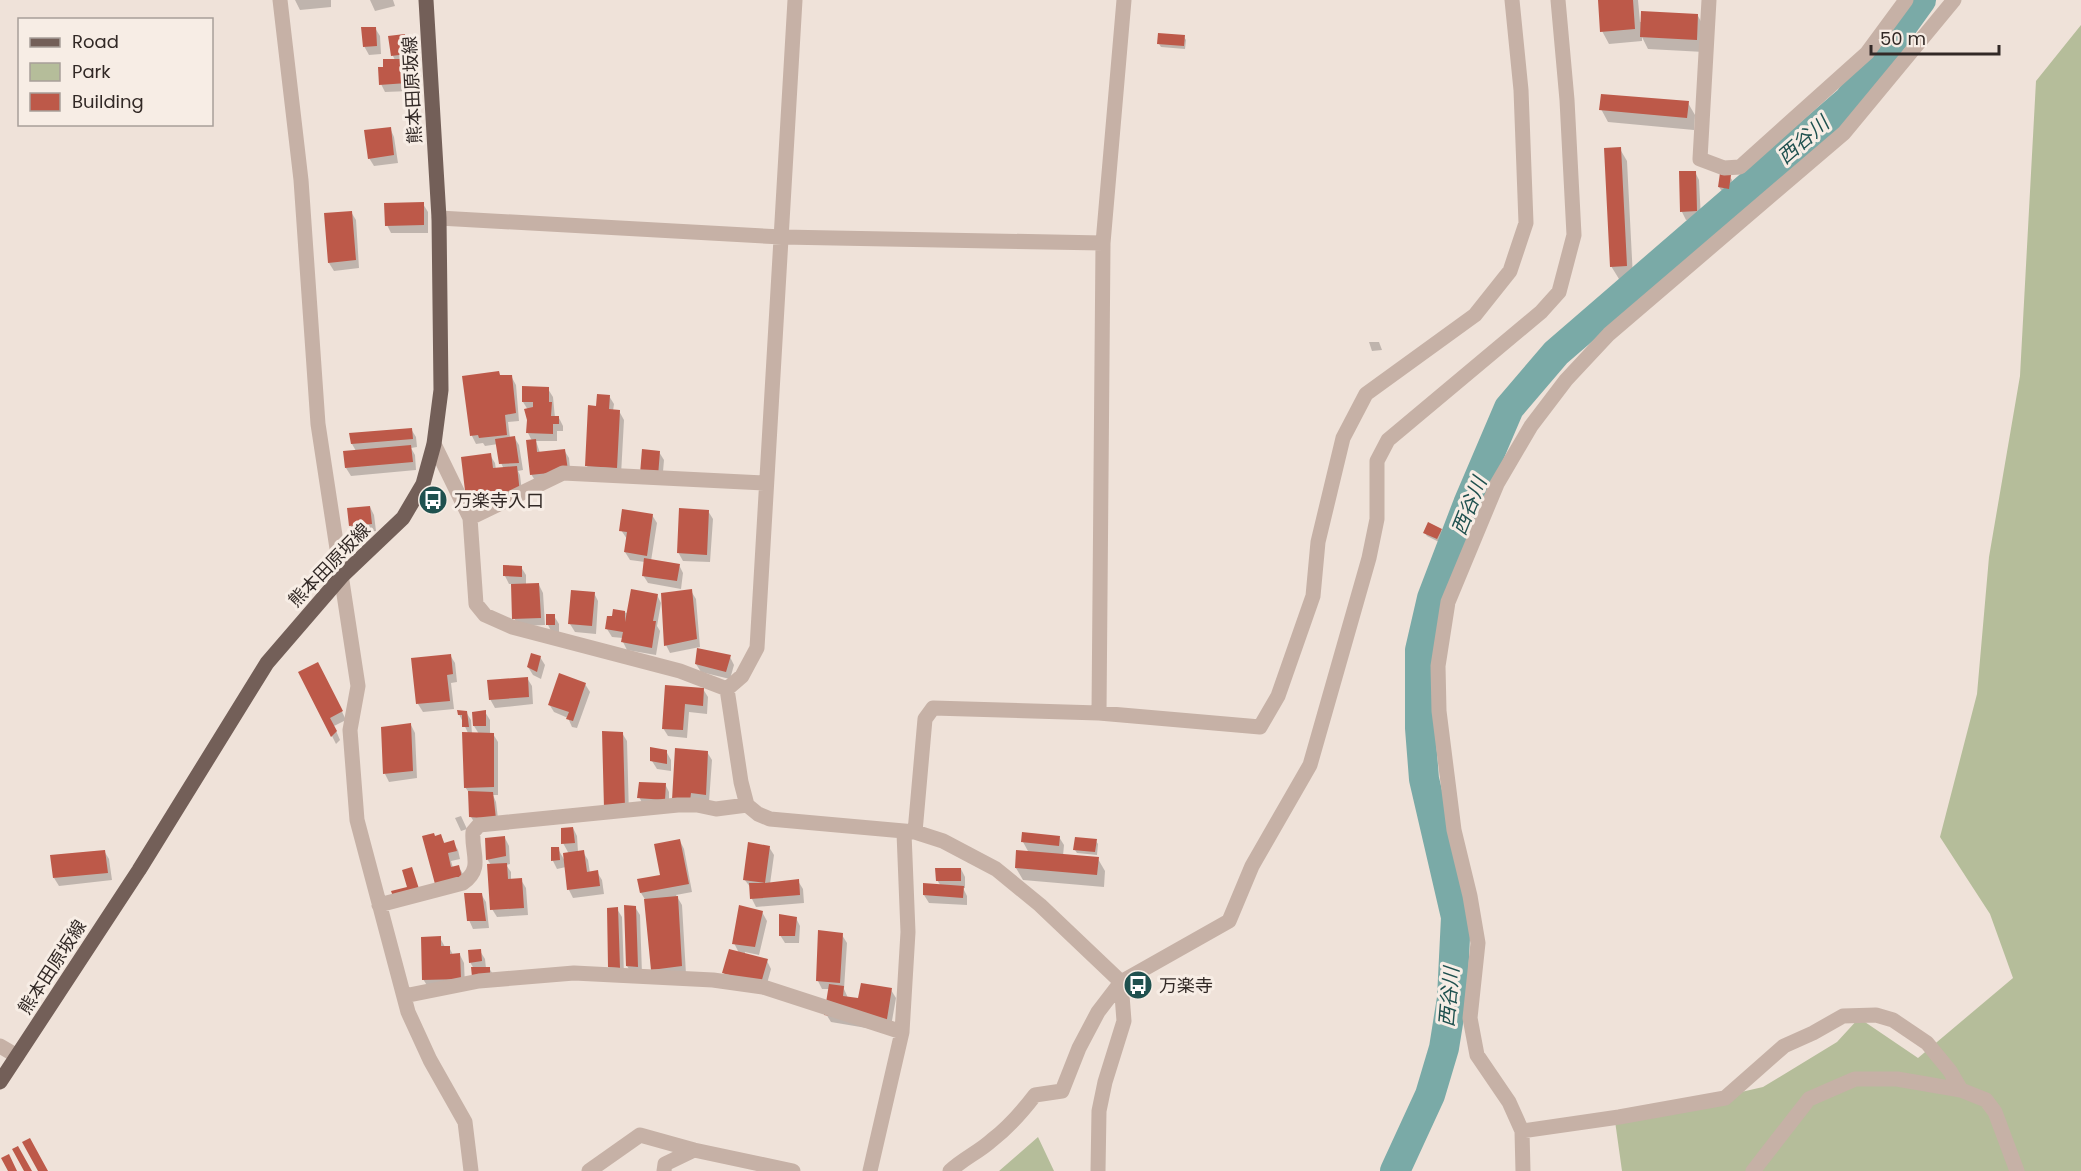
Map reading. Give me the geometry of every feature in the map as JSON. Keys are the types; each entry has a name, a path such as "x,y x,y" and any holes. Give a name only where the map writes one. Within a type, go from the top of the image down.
{"main road":[{"name":"熊本田原坂線","path":"0,1082 139,870 267,663 342,576 403,518 423,484 434,444 441,390 439,218 426,0"}],"street":[{"path":"280,0 302,180 318,424 358,686 350,730 357,820 408,1012 430,1060 465,1122 471,1171"},
{"path":"727,688 742,676 757,648 795,0"},
{"path":"1099,713 1103,243 1124,0"},
{"path":"870,1171 902,1032 908,932 910,832 925,719 933,708 1099,713 1260,727 1278,696 1313,596 1318,542 1343,438 1366,394 1475,315 1510,271 1526,223 1521,90 1512,0"},
{"path":"950,1171 964,1158 991,1142 1018,1117 1035,1095 1062,1091 1078,1048 1098,1012 1121,982 1131,974 1174,953 1229,921 1252,866 1310,765 1369,558 1377,519 1377,461 1388,440 1541,312 1559,292 1574,234 1568,100 1558,0"},
{"path":"1709,0 1700,159 1724,168 1740,167 1867,53 1906,0"},
{"path":"1523,1171 1522,1131 1509,1102 1477,1055 1470,1018 1478,943 1454,830 1439,711 1438,666 1448,602 1497,484 1531,426 1566,380 1609,334 1844,133 1954,0"},
{"path":"439,218 782,237 1103,243"},
{"path":"434,444 470,518 476,604 485,615 512,627 680,671 727,688"},
{"path":"470,518 563,473 766,483"},
{"path":"727,688 741,782 747,805 758,814 770,819 910,832 943,841 996,869 1040,905 1121,982 1124,1021 1105,1082 1099,1111 1098,1171"},
{"path":"379,906 470,878 476,864 473,832 479,825 678,805 697,805 716,809 747,805"},
{"path":"404,996 479,981 574,974 713,980 763,987 902,1032"},
{"path":"1522,1131 1725,1098 1784,1046 1843,1016 1876,1015 1893,1020 1927,1043 1950,1071 1961,1090"},
{"path":"0,1046 17,1056"},
{"path":"1753,1171 1809,1099 1855,1079 1897,1079 1961,1090 1986,1100 1995,1112 2017,1171"},
{"path":"589,1171 640,1135 694,1150 793,1171"},
{"path":"664,1171 665,1164 694,1150"}],"green space":[{"path":"2081,25 2081,1171 1622,1171 1615,1121 1763,1087 1837,1042 1859,1018 1918,1058 2013,978 1990,914 1940,837 1977,694 1989,557 2020,376 2036,81"},
{"path":"1038,1137 1054,1171 999,1171"}],"building":[{"path":"1598,0 1633,0 1635,29 1600,32"},
{"path":"1641,11 1698,14 1697,40 1640,37"},
{"path":"361,27 376,27 377,46 363,47"},
{"path":"1158,33 1185,35 1184,46 1157,44"},
{"path":"405,34 407,54 391,56 388,36"},
{"path":"383,59 404,59 403,66 406,66 407,83 379,85 378,67 383,67"},
{"path":"1601,94 1689,101 1687,118 1599,110"},
{"path":"391,127 394,155 368,159 364,130"},
{"path":"1621,147 1627,266 1610,267 1604,148"},
{"path":"1679,171 1696,171 1697,211 1680,212"},
{"path":"1720,173 1731,175 1729,189 1718,187"},
{"path":"424,202 424,225 385,226 384,203"},
{"path":"352,211 356,260 328,263 324,213"},
{"path":"499,371 500,375 512,375 516,413 505,415 507,435 479,438 478,435 470,436 462,376"},
{"path":"522,386 549,387 549,402 552,402 551,416 559,416 559,424 553,424 553,434 526,433 527,420 524,409 533,407 533,402 522,402"},
{"path":"597,394 610,395 609,409 620,410 617,468 585,466 588,405 596,406"},
{"path":"412,428 413,439 351,444 349,433"},
{"path":"515,436 519,463 499,464 495,439"},
{"path":"536,439 537,452 565,449 568,471 530,475 526,440"},
{"path":"411,445 413,462 345,468 343,451"},
{"path":"642,449 660,451 658,476 640,474"},
{"path":"491,453 493,468 517,466 520,493 466,499 461,457"},
{"path":"370,506 372,524 349,526 347,508"},
{"path":"679,508 709,510 707,555 677,553"},
{"path":"622,509 653,514 647,556 624,552 627,532 619,531"},
{"path":"1428,522 1442,529 1437,539 1423,533"},
{"path":"644,558 680,564 677,581 642,576"},
{"path":"503,565 522,566 522,577 503,576"},
{"path":"539,583 541,618 512,619 511,584"},
{"path":"631,589 658,594 653,621 656,621 652,648 621,642 623,632 605,629 607,616 612,616 613,609 625,611 625,622"},
{"path":"692,589 697,639 664,646 661,593"},
{"path":"571,590 595,592 592,626 568,624"},
{"path":"546,614 555,614 555,625 546,625"},
{"path":"697,648 731,655 726,672 695,664"},
{"path":"531,653 541,656 537,672 527,667"},
{"path":"451,654 453,674 447,675 450,701 416,704 411,658"},
{"path":"318,662 343,711 330,718 337,731 331,737 298,672"},
{"path":"559,673 586,683 573,721 566,719 569,712 548,705"},
{"path":"528,677 529,697 489,700 487,680"},
{"path":"665,685 704,688 703,706 685,704 683,730 662,729"},
{"path":"457,710 467,711 469,727 462,727 462,715 458,715"},
{"path":"486,710 486,726 473,726 472,712"},
{"path":"411,723 413,771 383,774 381,727"},
{"path":"602,731 623,732 625,808 604,808"},
{"path":"462,732 494,733 494,787 464,788"},
{"path":"650,747 667,750 667,764 650,761"},
{"path":"675,748 708,751 706,795 691,793 690,801 672,800"},
{"path":"639,782 666,783 665,800 637,798"},
{"path":"468,791 493,792 496,819 469,817"},
{"path":"573,827 575,843 561,844 561,828"},
{"path":"1022,832 1060,836 1059,846 1021,842"},
{"path":"434,833 435,836 441,834 444,843 454,840 457,851 448,853 451,867 459,865 462,877 435,884 422,836"},
{"path":"505,836 506,856 486,860 485,838"},
{"path":"1075,837 1097,839 1095,852 1073,850"},
{"path":"680,839 689,884 640,893 637,879 660,875 654,844"},
{"path":"748,842 770,846 765,883 743,880"},
{"path":"551,847 559,847 560,860 551,861"},
{"path":"105,850 108,873 53,878 50,855"},
{"path":"584,850 587,872 598,870 600,886 567,890 563,853"},
{"path":"1016,850 1099,857 1097,875 1015,868"},
{"path":"507,863 508,879 522,878 524,908 490,910 487,864"},
{"path":"412,867 420,892 394,899 391,891 407,887 402,870"},
{"path":"935,868 961,868 961,881 936,881"},
{"path":"799,879 800,895 750,899 749,883"},
{"path":"923,883 964,886 963,898 923,895"},
{"path":"464,893 482,893 486,921 467,921"},
{"path":"678,896 682,966 651,970 644,899"},
{"path":"624,905 636,906 638,967 626,966"},
{"path":"739,905 763,911 755,947 732,944"},
{"path":"618,907 620,968 608,967 607,908"},
{"path":"779,914 797,917 795,936 779,936"},
{"path":"818,930 843,933 840,983 816,981"},
{"path":"441,936 441,946 450,946 450,954 460,953 461,979 422,980 421,937"},
{"path":"481,949 482,961 469,963 468,950"},
{"path":"729,949 768,959 761,983 722,973"},
{"path":"471,967 490,967 490,977 472,977"},
{"path":"861,983 892,988 886,1025 824,1015 829,984 844,986 843,996 858,998"},
{"path":"30,1138 48,1171 38,1171 22,1142"},
{"path":"18,1146 32,1171 24,1171 12,1149"},
{"path":"9,1154 17,1171 8,1171 1,1158"}],"waterway":[{"name":"西谷川","path":"1395,1171 1430,1095 1444,1048 1452,998 1456,917 1424,779 1420,728 1420,650 1432,598 1468,504 1509,408 1556,353 1849,100 1921,0"}],"place":[{"name":"万楽寺入口","path":"433,500"},
{"name":"万楽寺","path":"1138,985"}]}
